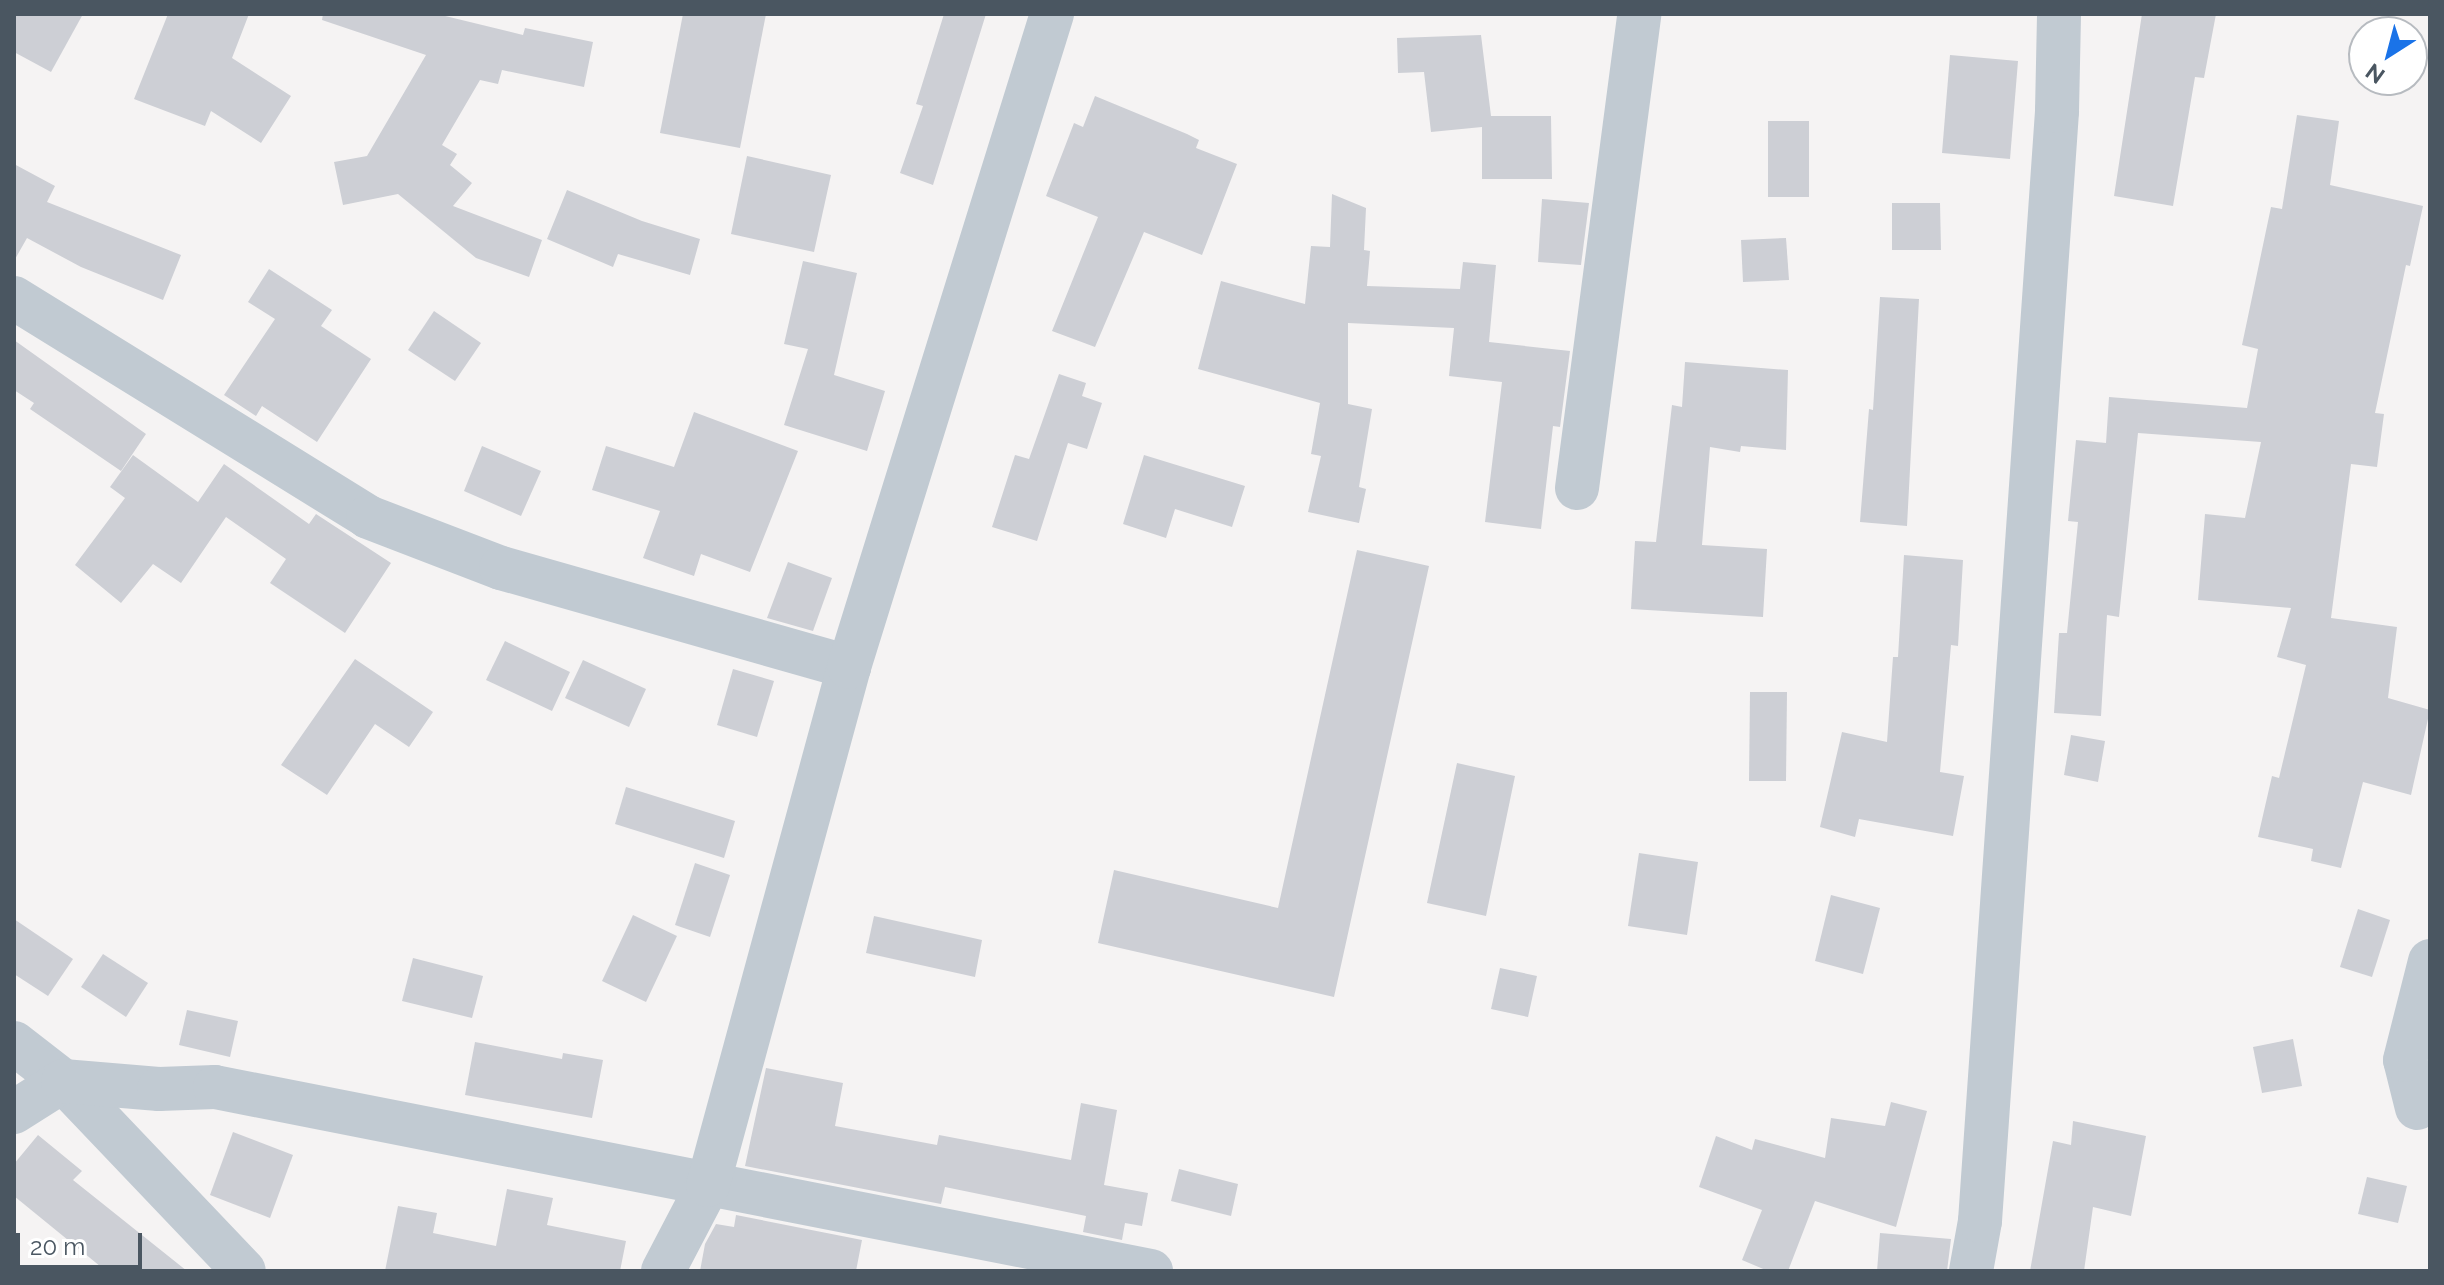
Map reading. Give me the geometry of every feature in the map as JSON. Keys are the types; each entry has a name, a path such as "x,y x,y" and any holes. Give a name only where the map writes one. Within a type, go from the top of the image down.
{"street":[{"path":"663,1271 708,1185 849,667 1052,14"},
{"path":"1577,488 1639,14"},
{"path":"1971,1271 1981,1205 2056,126 2059,14"},
{"path":"14,298 368,517 501,568 849,667"},
{"path":"2417,1108 2405,1060 2430,961"},
{"path":"14,1043 63,1081 244,1271"},
{"path":"14,1112 63,1081 159,1089 215,1087 1151,1271"}],"building":[{"path":"14,14 83,14 51,72 14,52"},
{"path":"168,14 249,14 232,58 291,96 261,143 211,111 205,126 134,99"},
{"path":"323,14 437,14 523,35 525,28 593,42 584,87 502,70 498,84 480,80 442,145 457,154 450,165 472,183 453,206 542,240 529,277 476,258 398,194 343,205 334,162 367,156 426,55 322,20"},
{"path":"683,14 766,14 740,148 660,133"},
{"path":"944,14 986,14 933,185 900,173 923,106 916,104"},
{"path":"2142,14 2216,14 2204,78 2195,77 2173,206 2114,196"},
{"path":"1481,35 1491,116 1551,116 1552,179 1482,179 1482,127 1431,132 1424,72 1398,73 1397,38"},
{"path":"1950,55 2018,61 2010,159 1942,153"},
{"path":"1095,96 1187,134 1199,140 1196,148 1237,164 1202,255 1144,232 1095,347 1052,331 1098,217 1046,196 1074,123 1083,127"},
{"path":"2297,115 2339,121 2330,185 2423,206 2410,266 2406,265 2375,413 2384,414 2377,467 2351,464 2331,618 2397,627 2388,698 2430,710 2411,795 2363,782 2341,868 2311,861 2313,849 2258,837 2272,776 2279,778 2306,665 2277,657 2291,608 2198,600 2205,514 2245,518 2261,442 2138,433 2119,617 2107,615 2101,716 2054,713 2059,633 2067,633 2078,522 2068,521 2076,440 2106,443 2109,397 2247,408 2258,349 2242,345 2271,207 2282,209"},
{"path":"1768,121 1809,121 1809,197 1768,197"},
{"path":"747,156 831,175 814,252 731,234"},
{"path":"14,164 55,186 47,202 181,255 163,300 81,267 27,238 14,261"},
{"path":"567,190 642,221 700,239 690,275 618,254 613,267 547,239"},
{"path":"1332,194 1366,208 1364,250 1370,251 1367,286 1460,289 1463,262 1496,265 1489,342 1570,351 1560,427 1553,426 1541,529 1485,522 1502,382 1449,376 1454,328 1348,323 1348,404 1372,409 1359,487 1366,489 1359,523 1308,512 1321,456 1311,454 1320,403 1198,369 1221,281 1305,304 1311,246 1330,247"},
{"path":"1542,199 1589,203 1581,265 1538,262"},
{"path":"1892,203 1940,203 1941,250 1892,250"},
{"path":"1786,238 1789,280 1743,282 1741,240"},
{"path":"803,261 857,273 834,375 885,391 867,451 784,425 808,349 784,344"},
{"path":"269,269 332,310 321,326 371,359 317,442 262,406 256,416 224,395 275,319 248,302"},
{"path":"1880,297 1919,299 1907,526 1860,522 1869,409 1873,410"},
{"path":"434,311 481,343 455,381 408,350"},
{"path":"14,340 146,434 121,471 30,409 34,403 14,390"},
{"path":"1685,362 1788,370 1786,450 1741,446 1740,452 1710,447 1702,545 1767,549 1763,617 1631,609 1635,541 1656,542 1672,405 1682,407"},
{"path":"1059,374 1086,383 1082,396 1102,403 1087,449 1068,443 1037,541 992,527 1015,455 1029,459"},
{"path":"694,412 798,451 750,572 701,554 694,576 643,558 660,511 592,490 606,446 674,467"},
{"path":"482,446 541,471 521,516 464,491"},
{"path":"133,455 198,502 224,464 309,524 316,514 391,563 345,633 270,583 286,559 226,517 181,583 153,564 121,603 75,565 125,498 110,487"},
{"path":"1144,455 1245,486 1232,527 1175,509 1166,538 1123,524"},
{"path":"1357,550 1429,566 1334,997 1098,943 1114,870 1278,908"},
{"path":"1904,555 1963,560 1958,646 1951,645 1940,772 1964,776 1953,836 1859,819 1855,837 1820,827 1842,732 1887,742 1893,657 1898,657"},
{"path":"788,562 832,578 813,631 767,618"},
{"path":"505,641 570,672 552,711 486,680"},
{"path":"355,659 433,712 409,747 375,724 327,795 281,765"},
{"path":"583,660 646,689 629,727 565,698"},
{"path":"733,669 774,681 757,737 717,725"},
{"path":"1750,692 1787,692 1786,781 1749,781"},
{"path":"2071,735 2105,741 2098,782 2064,775"},
{"path":"1457,763 1515,776 1486,916 1427,903"},
{"path":"626,787 735,821 724,858 615,824"},
{"path":"1639,853 1698,862 1687,935 1628,926"},
{"path":"695,863 730,875 710,937 675,925"},
{"path":"1831,895 1880,908 1863,974 1815,961"},
{"path":"2358,909 2390,920 2372,977 2340,967"},
{"path":"633,915 677,936 646,1002 602,981"},
{"path":"874,916 982,940 975,977 866,953"},
{"path":"14,919 73,959 48,996 14,974"},
{"path":"103,954 148,983 126,1017 81,987"},
{"path":"413,958 483,976 472,1018 402,1001"},
{"path":"1500,968 1537,976 1528,1017 1491,1009"},
{"path":"187,1010 238,1021 230,1057 179,1045"},
{"path":"2293,1039 2302,1086 2262,1093 2253,1047"},
{"path":"475,1042 562,1059 563,1053 603,1060 592,1118 465,1095"},
{"path":"766,1068 843,1083 835,1126 937,1145 939,1135 1071,1160 1081,1103 1117,1110 1104,1185 1148,1193 1142,1226 1125,1223 1122,1240 1083,1232 1086,1216 945,1187 941,1204 745,1166"},
{"path":"1891,1102 1927,1111 1896,1227 1815,1201 1788,1271 1768,1271 1742,1260 1762,1210 1699,1187 1716,1136 1752,1150 1755,1139 1825,1158 1831,1118 1885,1126"},
{"path":"2073,1121 2146,1136 2131,1216 2093,1207 2084,1271 2030,1271 2053,1141 2071,1145"},
{"path":"233,1132 293,1155 270,1218 210,1195"},
{"path":"38,1135 82,1171 73,1180 187,1271 106,1271 14,1196 14,1164"},
{"path":"1179,1169 1238,1184 1231,1216 1171,1201"},
{"path":"2367,1177 2407,1186 2398,1223 2358,1214"},
{"path":"507,1189 553,1198 547,1225 626,1241 620,1271 385,1271 398,1206 437,1213 433,1233 496,1246"},
{"path":"736,1215 862,1240 856,1271 700,1271 705,1244 716,1224 734,1227"},
{"path":"1880,1233 1951,1239 1947,1271 1877,1271"}]}
